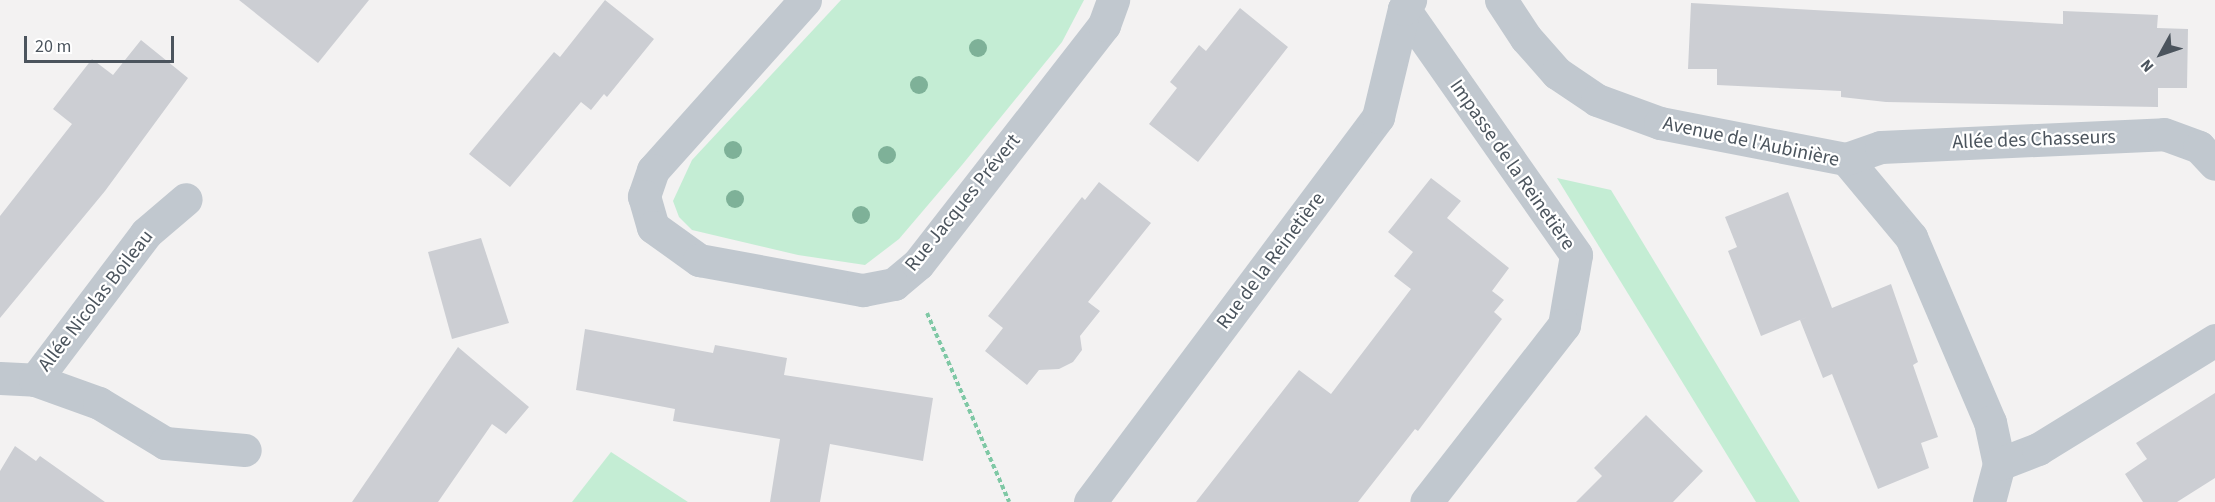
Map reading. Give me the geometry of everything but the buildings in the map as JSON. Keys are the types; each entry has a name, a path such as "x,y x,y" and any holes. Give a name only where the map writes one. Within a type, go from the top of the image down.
{"street":[{"name":"Rue Jacques Prévert","path":"806,0 653,170 644,195 653,226 699,260 863,291 894,284 907,273 1104,25 1113,0"},
{"name":"Avenue de l'Aubinière","path":"1502,0 1526,38 1557,73 1597,100 1660,123 1846,159 1911,237 1990,422 1999,464 1989,502"},
{"name":"Rue de la Reinetière","path":"1090,502 1378,117 1407,4"},
{"name":"Impasse de la Reinetière","path":"1407,4 1576,255 1564,326 1426,502"},
{"name":"Allée des Chasseurs","path":"1846,159 1881,147 2164,134 2199,147 2215,164"},
{"name":"Allée Nicolas Boileau","path":"35,380 146,232 186,199"},
{"path":"1999,464 2038,449 2215,340"},
{"name":"Allée Nicolas Boileau","path":"0,378 35,380 99,403 165,442 245,450"}],"path":[{"path":"907,273 934,327 1009,502"}],"green space":[{"path":"841,0 1084,0 1062,42 962,165 899,239 865,265 798,255 692,230 679,217 673,201 692,160"},
{"path":"1557,178 1611,190 1800,502 1756,502"},
{"path":"611,452 688,502 572,502"}]}
